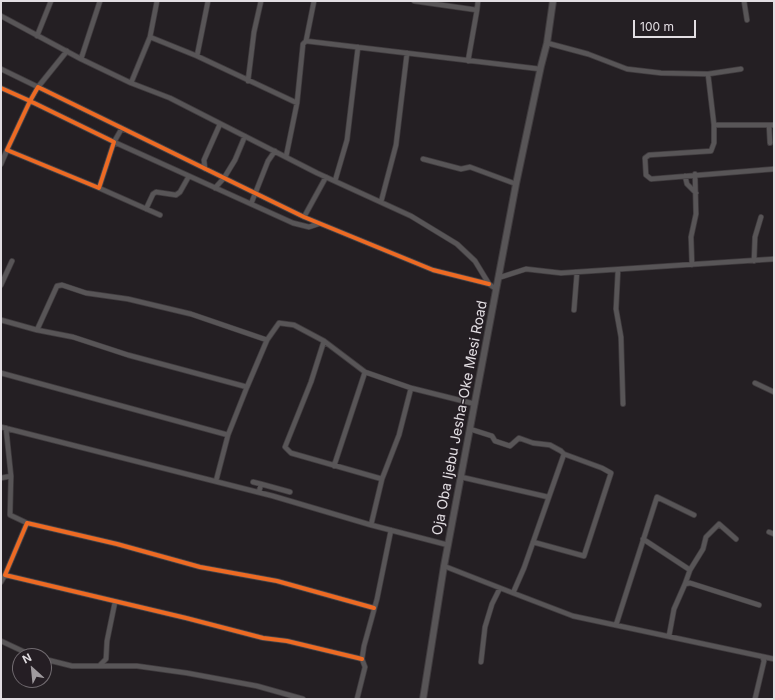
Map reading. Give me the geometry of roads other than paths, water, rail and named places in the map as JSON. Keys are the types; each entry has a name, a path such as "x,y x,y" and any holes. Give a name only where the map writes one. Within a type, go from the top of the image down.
{"main road":[{"name":"Oja Oba Ijebu Jesha-Oke Mesi Road","path":"423,699 444,566 516,184 540,69 547,44 553,1"}],"street":[{"path":"37,36 51,1"},
{"path":"81,59 100,1"},
{"path":"131,83 150,37 157,1"},
{"path":"197,56 208,1"},
{"path":"248,81 254,32 261,1"},
{"path":"286,157 297,103 303,44 306,41 314,1"},
{"path":"414,1 478,10"},
{"path":"468,61 478,10 478,1"},
{"path":"744,1 747,20"},
{"path":"1,16 81,59 131,83 170,98 326,177 410,216 457,244 474,261 489,284 496,289"},
{"path":"150,37 197,56 297,103"},
{"path":"306,41 540,69"},
{"path":"547,44 588,54 627,69 662,73 708,74 741,69"},
{"path":"335,181 348,134 358,47"},
{"path":"1,164 30,100 38,87 67,51"},
{"path":"381,202 396,145 407,54"},
{"path":"1,69 318,224 433,270 489,284"},
{"path":"708,74 714,125 714,143 711,151 649,155 645,158 646,173 651,179 695,174 774,169"},
{"path":"1,88 30,100 114,142 300,226 309,227 318,224"},
{"path":"205,169 204,160 220,124"},
{"path":"714,125 772,125 770,143"},
{"path":"99,188 114,142 122,128"},
{"path":"214,188 224,178 236,160 245,136"},
{"path":"7,150 160,215"},
{"path":"250,204 256,194 268,161 275,151"},
{"path":"423,159 461,169 470,167 516,184"},
{"path":"692,265 691,237 696,214 695,174"},
{"path":"146,209 152,194 156,192 176,195 180,192 189,176"},
{"path":"685,176 687,184 696,192"},
{"path":"304,217 326,177"},
{"path":"754,261 755,237 761,216"},
{"path":"498,278 526,269 554,273 774,259"},
{"path":"1,285 12,261"},
{"path":"618,270 616,309 621,337 623,404"},
{"path":"574,310 578,272"},
{"path":"37,330 57,286 62,285 86,293 128,299 191,314 266,340"},
{"path":"1,320 37,330 74,336 128,355 247,387"},
{"path":"216,481 228,435 266,340 276,325 283,322 294,325 324,341 365,372 411,388 475,404"},
{"path":"324,341 311,382 285,447 291,452 382,479"},
{"path":"334,466 365,372"},
{"path":"1,373 228,435"},
{"path":"755,384 774,392"},
{"path":"371,526 382,479 400,435 411,388"},
{"path":"374,608 277,581 200,567 117,544 27,523 10,516 11,476 3,427 259,492 371,526 448,545"},
{"path":"470,429 492,436 495,441 510,446 519,438 533,443 550,445 561,450 564,454 602,468 611,473 584,556 533,542"},
{"path":"513,592 533,542 564,454"},
{"path":"1,478 11,476"},
{"path":"461,477 548,497"},
{"path":"253,482 290,492"},
{"path":"259,492 261,484"},
{"path":"616,625 657,497 694,515"},
{"path":"1,582 27,523"},
{"path":"669,636 674,610 690,570 703,549 706,537 719,524 736,539"},
{"path":"357,699 365,667 362,659 391,530"},
{"path":"769,532 774,534"},
{"path":"643,539 690,570"},
{"path":"444,566 574,616 763,658 774,659"},
{"path":"5,575 263,638 286,641 362,659"},
{"path":"685,584 690,583 759,605"},
{"path":"480,662 485,627 492,604 500,588"},
{"path":"99,666 106,659 107,641 115,602"},
{"path":"1,641 16,648"},
{"path":"755,699 764,661 763,658"},
{"path":"52,661 72,666 137,666 187,673 257,686 303,699"}]}
